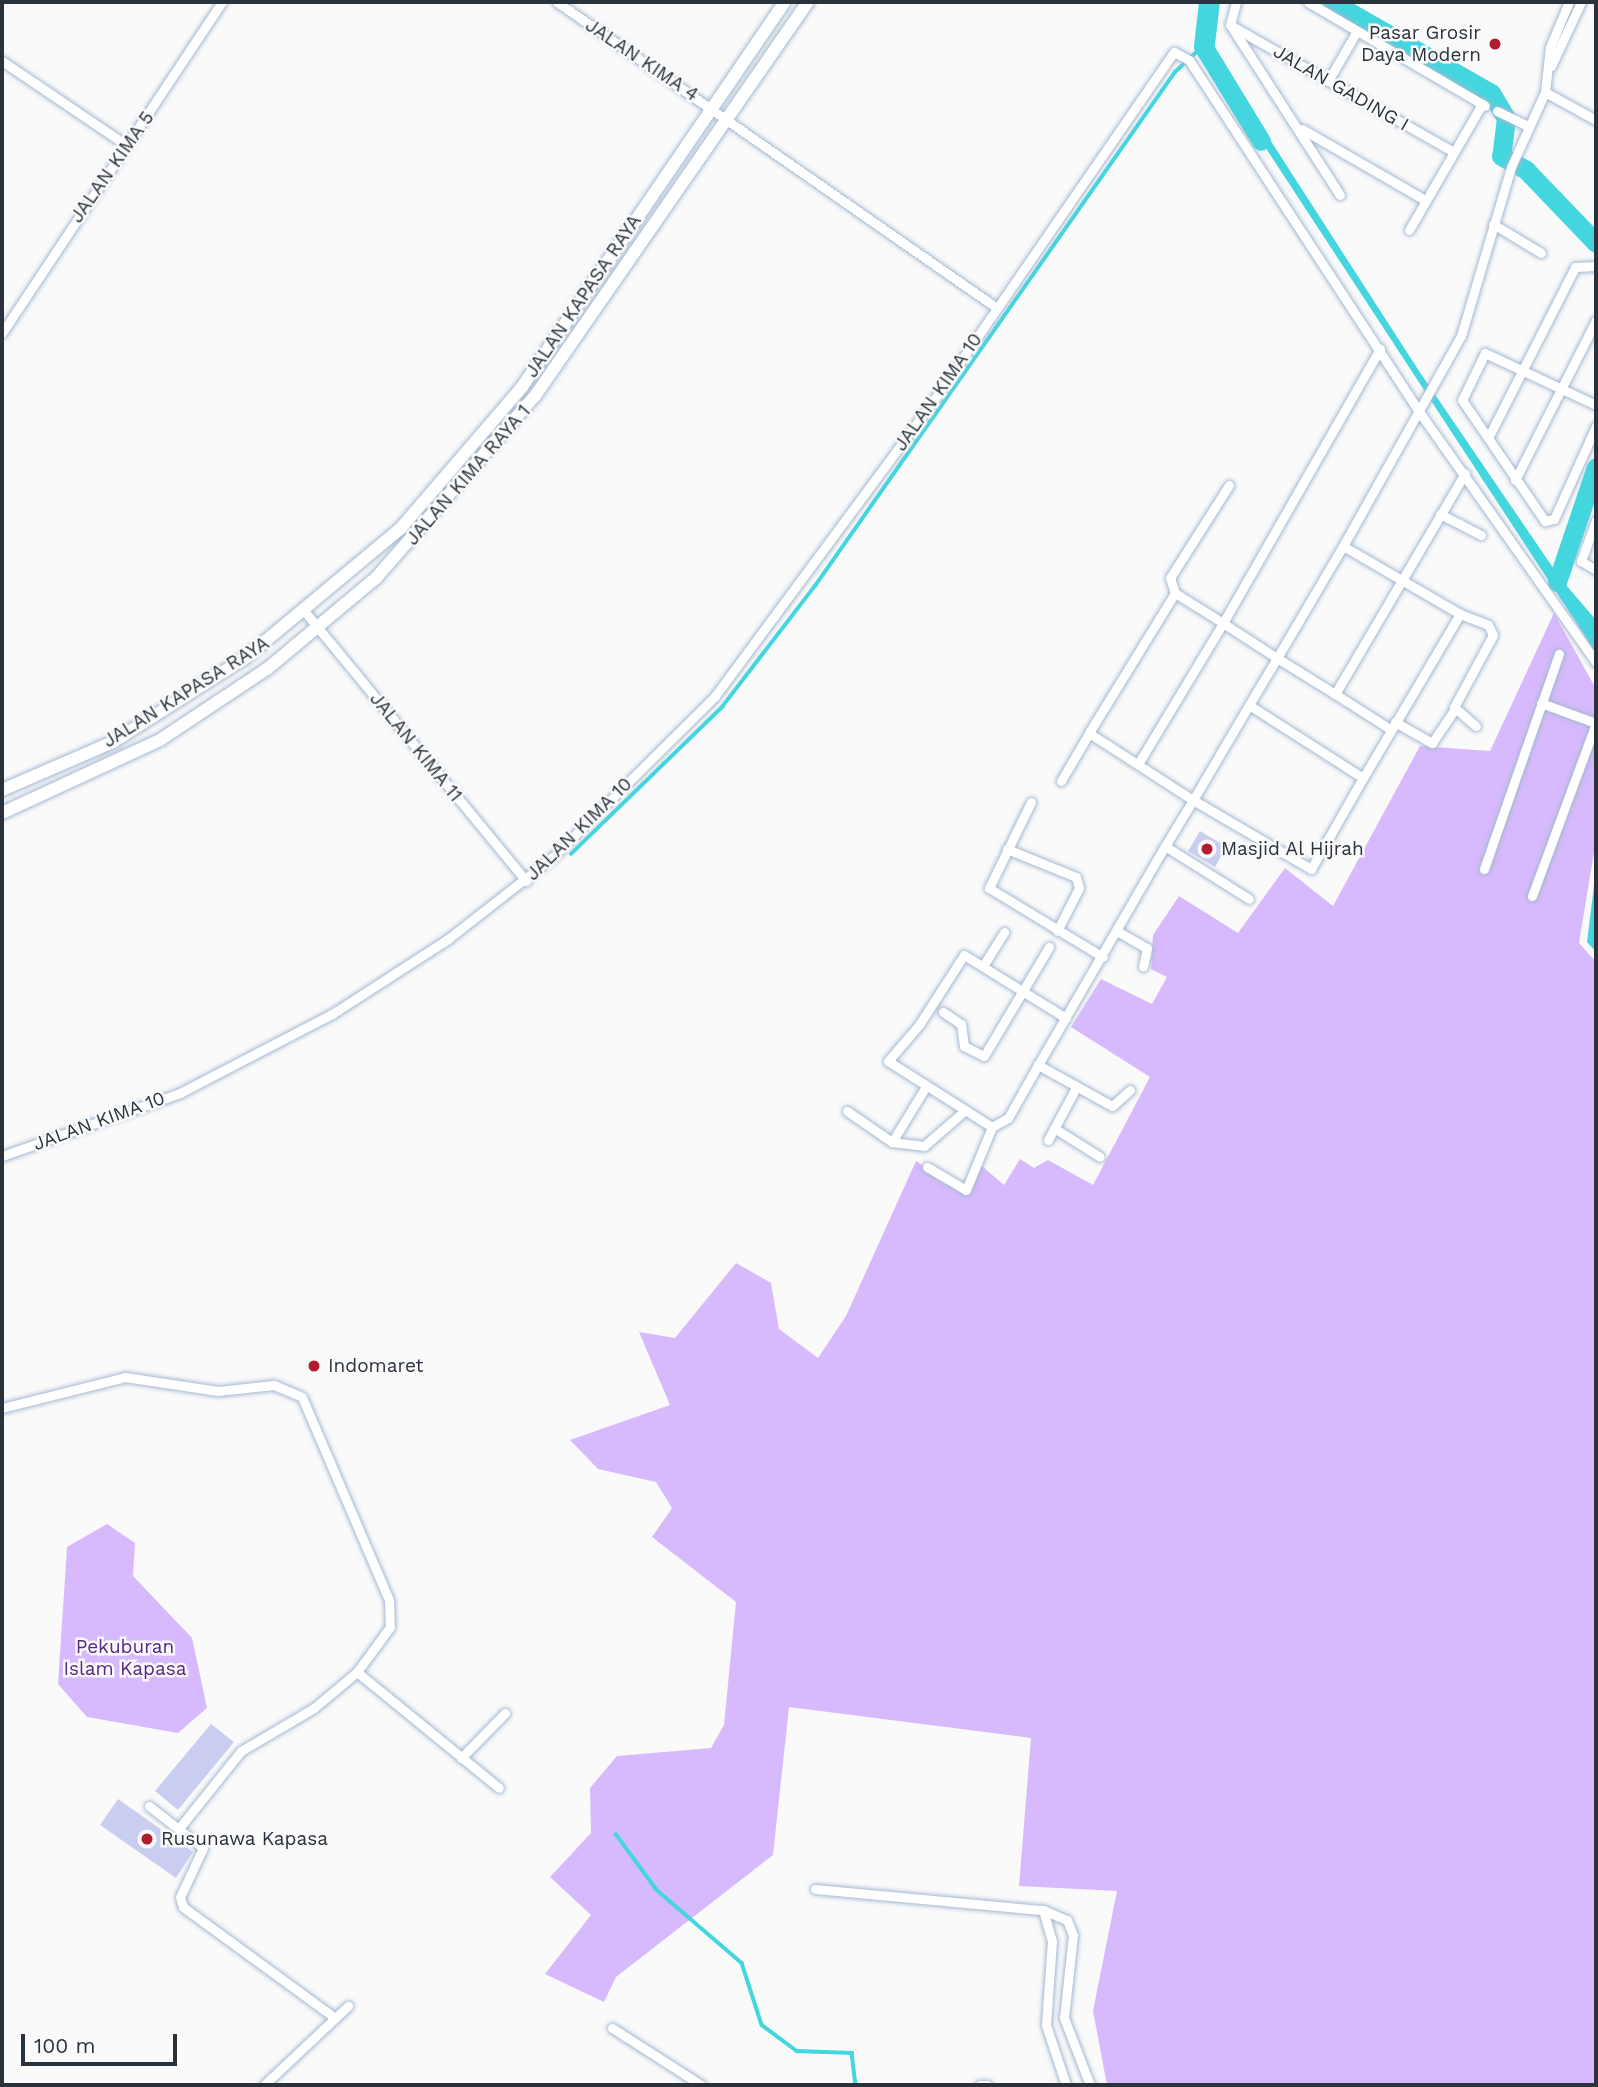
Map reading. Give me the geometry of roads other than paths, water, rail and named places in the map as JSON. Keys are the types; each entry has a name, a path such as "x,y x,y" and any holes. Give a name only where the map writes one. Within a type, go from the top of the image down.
{"main road":[{"name":"JALAN KAPASA RAYA","path":"2,790 113,742 306,612 400,529 514,397 785,2"},
{"name":"JALAN KIMA RAYA 1","path":"2,814 160,740 321,628 437,515 506,435 808,2"}],"street":[{"name":"JALAN KIMA 5","path":"2,332 222,2"},
{"name":"JALAN KIMA 4","path":"556,2 728,118"},
{"path":"1236,2 1230,25 1302,129 1340,195"},
{"path":"1308,2 1483,105 1452,151 1409,230"},
{"path":"1551,66 1550,47 1569,2"},
{"path":"927,1167 965,1190 992,1128 1008,1118 1433,388 1461,336 1511,167 1545,92 1551,66 1581,2"},
{"name":"JALAN GADING I","path":"1230,25 1452,151"},
{"path":"1328,81 1357,31"},
{"name":"JALAN KIMA 10","path":"2,1156 180,1093 332,1014 526,881 715,696 998,307 1172,53 1186,57 1380,349"},
{"path":"2,61 126,145"},
{"path":"1545,92 1596,120"},
{"path":"1497,111 1528,126"},
{"path":"728,118 998,307"},
{"path":"1302,129 1425,200"},
{"path":"1493,224 1541,253"},
{"path":"1488,438 1575,267 1596,266"},
{"path":"1515,480 1596,320"},
{"path":"1138,764 1223,623 1380,349 1418,411 1465,473 1596,662"},
{"path":"1596,405 1485,353 1462,400 1545,521 1554,519 1596,426"},
{"path":"1335,694 1465,473"},
{"path":"1229,485 1170,578 1175,593 1335,694 1393,726 1432,743 1454,710 1493,635 1488,625 1460,614 1343,546"},
{"path":"1440,514 1480,535"},
{"path":"1596,520 1581,561 1596,570"},
{"path":"1061,781 1175,593"},
{"name":"JALAN KIMA 11","path":"306,612 526,881"},
{"path":"1089,733 1193,800 1311,870 1460,614"},
{"path":"1485,869 1559,654"},
{"path":"1532,896 1596,723 1541,703"},
{"path":"1249,705 1363,778"},
{"path":"1454,710 1476,726"},
{"path":"1031,802 990,884 992,894 1103,957"},
{"path":"1165,845 1249,899"},
{"path":"1007,849 1076,877 1079,888 1057,931"},
{"path":"1118,931 1147,948 1143,967"},
{"path":"983,966 1004,932"},
{"path":"943,1012 961,1024 964,1046 982,1057 1049,947"},
{"path":"992,1128 962,1113 897,1071 889,1057 919,1025 961,957 983,966 1066,1018"},
{"path":"1038,1065 1116,1107 1130,1090"},
{"path":"1048,1140 1077,1086"},
{"path":"892,1142 925,1088"},
{"path":"846,1111 892,1142 924,1146 962,1113"},
{"path":"1054,1128 1100,1157"},
{"path":"2,1408 125,1377 218,1391 274,1385 302,1396 393,1617 357,1672 277,1735 241,1751 181,1826"},
{"path":"357,1672 499,1788"},
{"path":"461,1758 505,1713"},
{"path":"149,1806 181,1826 203,1848 180,1897 183,1907 335,2018"},
{"path":"815,1889 1043,1910 1067,1920 1073,1935 1064,2018 1090,2085"},
{"path":"1043,1910 1052,1941 1046,2025 1066,2085"},
{"path":"264,2085 348,2006"},
{"path":"612,2028 701,2085"},
{"path":"980,2085 987,2085"}],"water":[{"path":"1208,2 1220,2 1214,53 1419,371 1560,578 1596,620 1596,653 1203,52"},
{"path":"1596,869 1596,952 1587,942"}],"waterway":[{"path":"1208,2 1203,46 1261,141"},
{"path":"1332,2 1491,93 1506,118 1501,156 1526,170 1596,243"},
{"path":"571,854 722,707 815,586 1175,72 1203,46"},
{"path":"1557,582 1596,467"},
{"path":"616,1834 657,1890 742,1963 762,2025 797,2051 852,2053 856,2085"}],"place":[{"name":"Pasar Grosir Daya Modern","path":"1495,44"},
{"name":"Masjid Al Hijrah","path":"1207,849"},
{"name":"Indomaret","path":"314,1366"},
{"name":"Rusunawa Kapasa","path":"147,1839"}],"park label":[{"name":"Pekuburan Islam Kapasa","path":"125,1658"}]}
